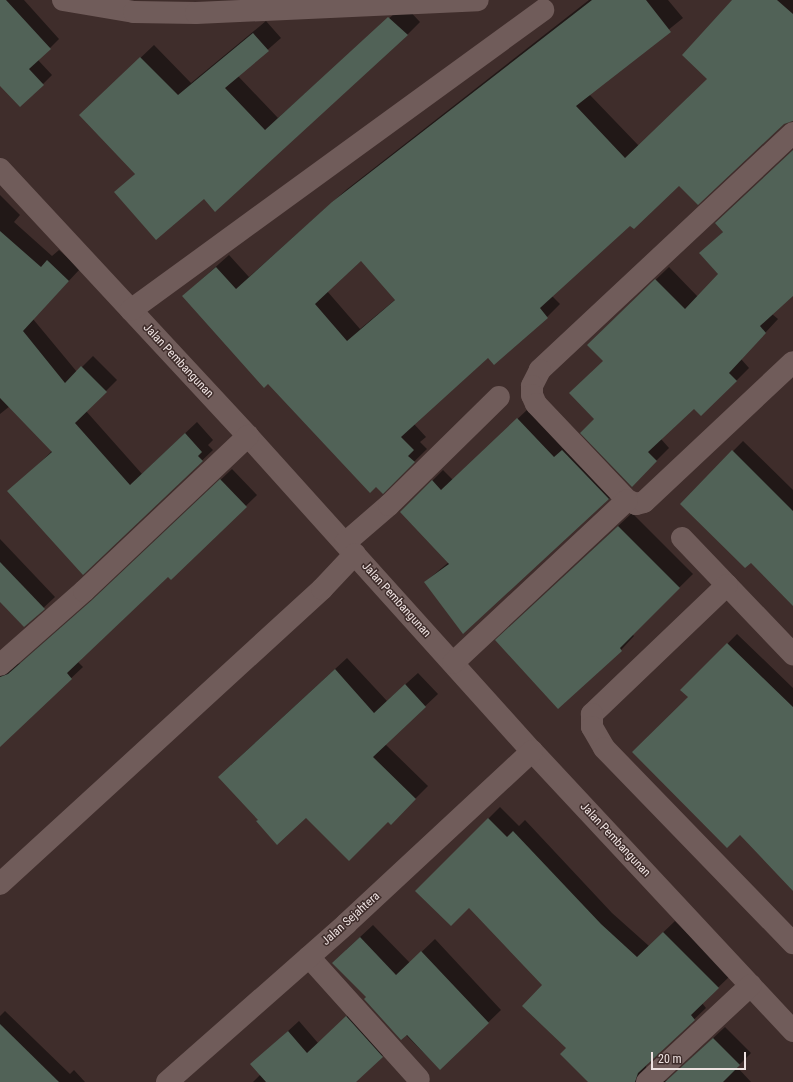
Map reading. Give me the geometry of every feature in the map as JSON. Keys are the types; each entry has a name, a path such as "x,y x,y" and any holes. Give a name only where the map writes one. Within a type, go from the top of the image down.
{"street":[{"path":"63,0 134,12 196,13 478,0"},
{"path":"131,310 543,10"},
{"path":"793,133 540,370 532,386 536,404 627,500 636,504 644,502 793,362"},
{"name":"Jalan Pembangunan","path":"0,169 248,436 532,751 793,1031"},
{"path":"0,884 316,594 350,549 389,505 499,397"},
{"path":"0,664 84,591 248,436"},
{"path":"453,663 627,500"},
{"path":"682,538 793,654"},
{"path":"727,585 592,714 592,727 604,748 793,944"},
{"name":"Jalan Sejahtera","path":"167,1082 309,957 532,751"},
{"path":"309,957 418,1079"},
{"path":"647,1082 751,985"}],"building":[{"path":"0,0 6,0 51,49 29,69 44,85 20,107 0,86"},
{"path":"592,0 646,0 671,32 576,106 625,158 707,79 682,55 732,0 777,0 793,14 793,121 784,124 698,205 679,186 634,229 630,226 540,308 548,318 494,365 488,358 401,437 414,450 408,456 415,462 383,494 376,487 370,493 268,384 264,388 182,296 216,267 236,289 332,202","holes":["361,261 395,300 347,341 315,304"]},
{"path":"388,17 408,35 215,212 204,199 156,240 114,192 135,174 79,115 140,57 178,95 253,33 269,51 225,88 265,130"},
{"path":"793,150 793,296 760,326 766,333 729,373 737,381 701,416 694,409 648,452 657,461 632,487 580,433 594,419 569,393 603,361 587,345 655,279 685,309 718,274 699,253 723,232 715,223"},
{"path":"0,231 41,267 47,260 69,281 23,331 65,383 81,366 107,392 75,423 130,485 185,433 202,452 198,456 203,461 83,575 7,491 52,452 0,398"},
{"path":"517,418 554,457 562,450 609,499 463,634 424,582 449,564 400,512 432,480 441,490"},
{"path":"732,450 793,511 793,606 751,563 745,568 680,504"},
{"path":"220,479 247,507 171,580 168,577 67,673 72,679 0,747 0,677 8,674 92,600"},
{"path":"618,526 680,588 620,648 622,651 558,709 495,640"},
{"path":"0,562 45,609 24,627 0,602"},
{"path":"727,643 793,707 793,891 740,835 727,848 632,752 688,697 680,690"},
{"path":"335,669 374,713 405,684 426,707 373,757 416,799 391,825 388,822 349,861 306,818 277,845 256,821 258,820 218,777"},
{"path":"488,818 507,837 513,831 601,924 637,957 663,932 719,988 691,1015 695,1020 638,1073 635,1082 588,1082 560,1054 566,1048 522,1006 542,985 469,908 451,926 415,891"},
{"path":"360,937 396,975 421,951 489,1023 440,1070 407,1035 401,1040 364,999 366,997 332,963"},
{"path":"346,1016 383,1057 356,1082 266,1082 250,1064 288,1031 307,1053"},
{"path":"0,1024 59,1082 0,1082"},
{"path":"713,1038 740,1065 723,1082 665,1082"}]}
